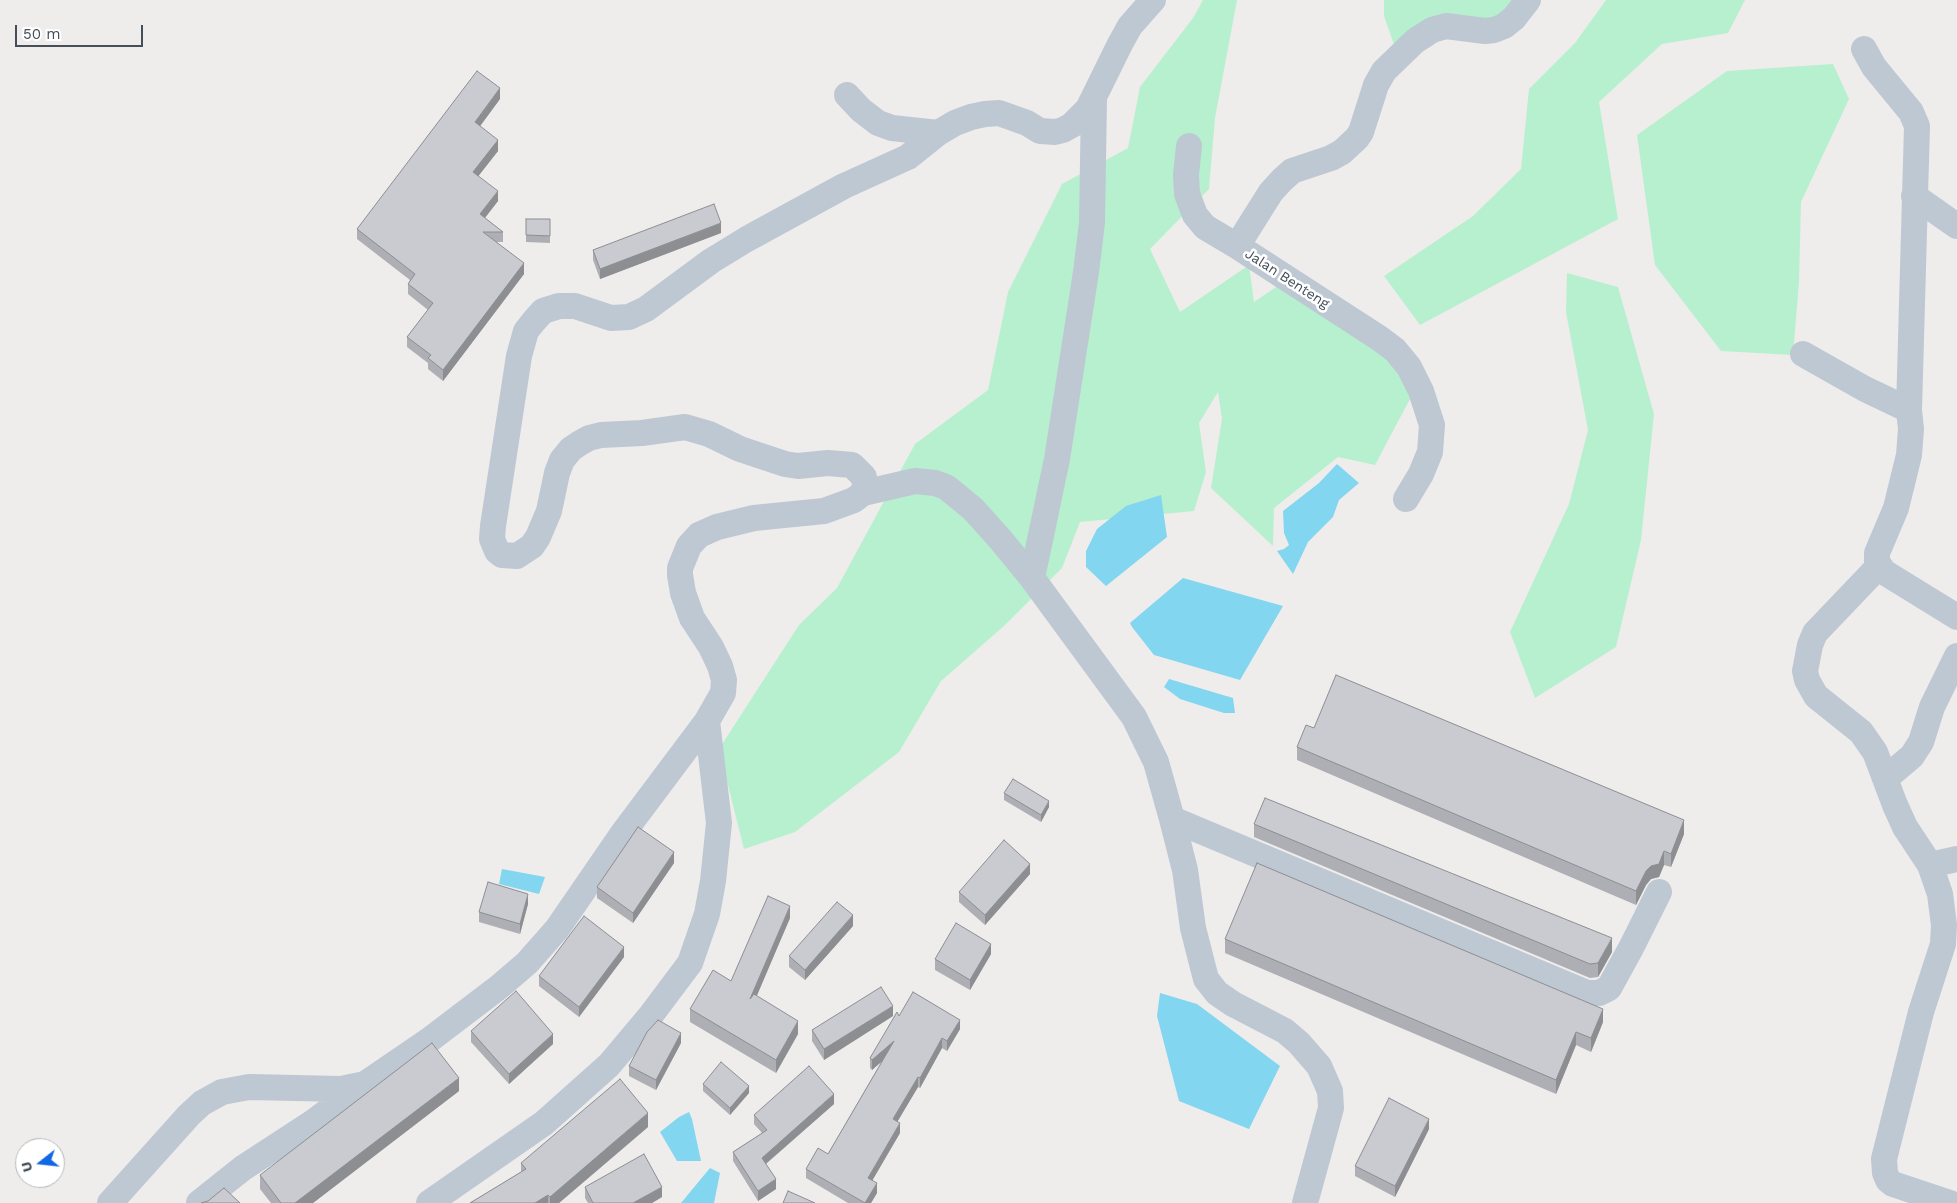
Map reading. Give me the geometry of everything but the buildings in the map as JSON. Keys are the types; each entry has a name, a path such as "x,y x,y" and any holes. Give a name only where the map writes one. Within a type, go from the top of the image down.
{"street":[{"path":"863,493 864,477 852,464 828,463 798,466 785,464 740,449 685,427 589,438 571,449 562,460 546,518 538,538 532,546 517,556 502,554 492,539 519,356 526,331 543,312 559,306 575,306 611,318 629,317 646,309 711,260 844,186 908,157 955,123 985,114 999,113 1027,123 1040,131 1055,132 1072,126 1094,99 1130,26 1153,0"},
{"name":"Jalan Benteng","path":"1406,499 1422,474 1430,452 1432,425 1421,391 1409,366 1395,350 1379,338 1237,246 1271,192 1292,171 1331,158 1342,152 1357,138 1361,132 1376,85 1384,71 1415,41 1432,30 1446,26 1485,31 1494,30 1504,26 1514,18 1528,0"},
{"path":"1864,48 1874,67 1906,106 1917,126 1909,455 1896,508 1877,552 1879,566 1884,572 1957,617"},
{"path":"847,95 861,110 878,123 892,128 938,134"},
{"path":"1032,578 1057,459 1086,272 1092,223 1094,99"},
{"path":"1189,146 1186,175 1187,194 1195,215 1206,227 1237,246"},
{"path":"1914,196 1957,226"},
{"path":"1803,354 1865,390 1909,410"},
{"path":"199,1203 243,1168 312,1123 428,1041 499,987 527,963 557,928 623,833 707,722 723,693 724,680 716,658 692,618 683,593 680,575 680,568 690,546 699,535 717,527 754,518 824,511 845,505 863,493 915,481 935,483 946,487 973,509 1032,578 1134,717 1156,762 1172,819 1186,870 1193,928 1206,979 1217,993 1233,1004 1285,1031 1299,1043 1319,1066 1330,1091 1331,1108 1305,1203"},
{"path":"1879,566 1815,633 1810,645 1806,671 1807,680 1816,696 1861,732 1875,752 1905,827 1930,865 1951,927 1943,944 1921,1012 1884,1159 1888,1180 1893,1184 1950,1203"},
{"path":"1886,778 1912,756 1921,742 1932,707 1957,656"},
{"path":"429,1203 544,1123 609,1065 651,1015 690,963 707,914 713,880 719,823 707,722"},
{"path":"1172,819 1586,993 1600,993 1609,988 1632,948 1659,892"},
{"path":"1930,865 1957,859"},
{"path":"110,1203 189,1115 202,1103 222,1092 249,1088 341,1089 365,1084"}],"green space":[{"path":"1203,0 1237,0 1215,118 1209,189 1150,249 1180,312 1249,265 1254,302 1282,283 1396,361 1411,397 1375,465 1338,457 1274,508 1273,546 1211,488 1222,419 1218,392 1199,423 1206,472 1194,511 1080,522 1062,568 1004,626 941,681 899,752 795,832 744,849 719,749 799,625 837,588 915,444 988,390 1008,292 1062,184 1128,148 1140,87 1193,18"},
{"path":"1384,0 1538,0 1518,21 1454,18 1398,56 1384,16"},
{"path":"1606,0 1745,0 1728,33 1662,44 1599,102 1618,219 1420,325 1384,276 1473,216 1521,169 1529,89 1575,43"},
{"path":"1833,64 1849,99 1801,202 1799,282 1793,355 1721,351 1655,265 1637,135 1727,71"},
{"path":"1567,273 1618,287 1654,414 1641,540 1616,647 1535,698 1510,632 1569,504 1588,430 1566,312"}],"water":[{"path":"1337,464 1359,483 1339,500 1333,517 1308,542 1293,574 1277,551 1289,545 1284,533 1283,511 1319,483"},
{"path":"1161,495 1167,537 1106,586 1086,567 1086,551 1097,529 1126,506"},
{"path":"1183,578 1283,606 1240,680 1154,655 1132,627 1130,623"},
{"path":"1169,679 1233,698 1235,713 1224,713 1180,699 1164,687"},
{"path":"502,869 545,877 539,894 499,884"},
{"path":"1160,993 1197,1004 1280,1066 1249,1129 1179,1101 1157,1016"},
{"path":"689,1112 701,1161 677,1161 660,1132 679,1117"},
{"path":"710,1168 720,1173 714,1203 681,1203"}]}
